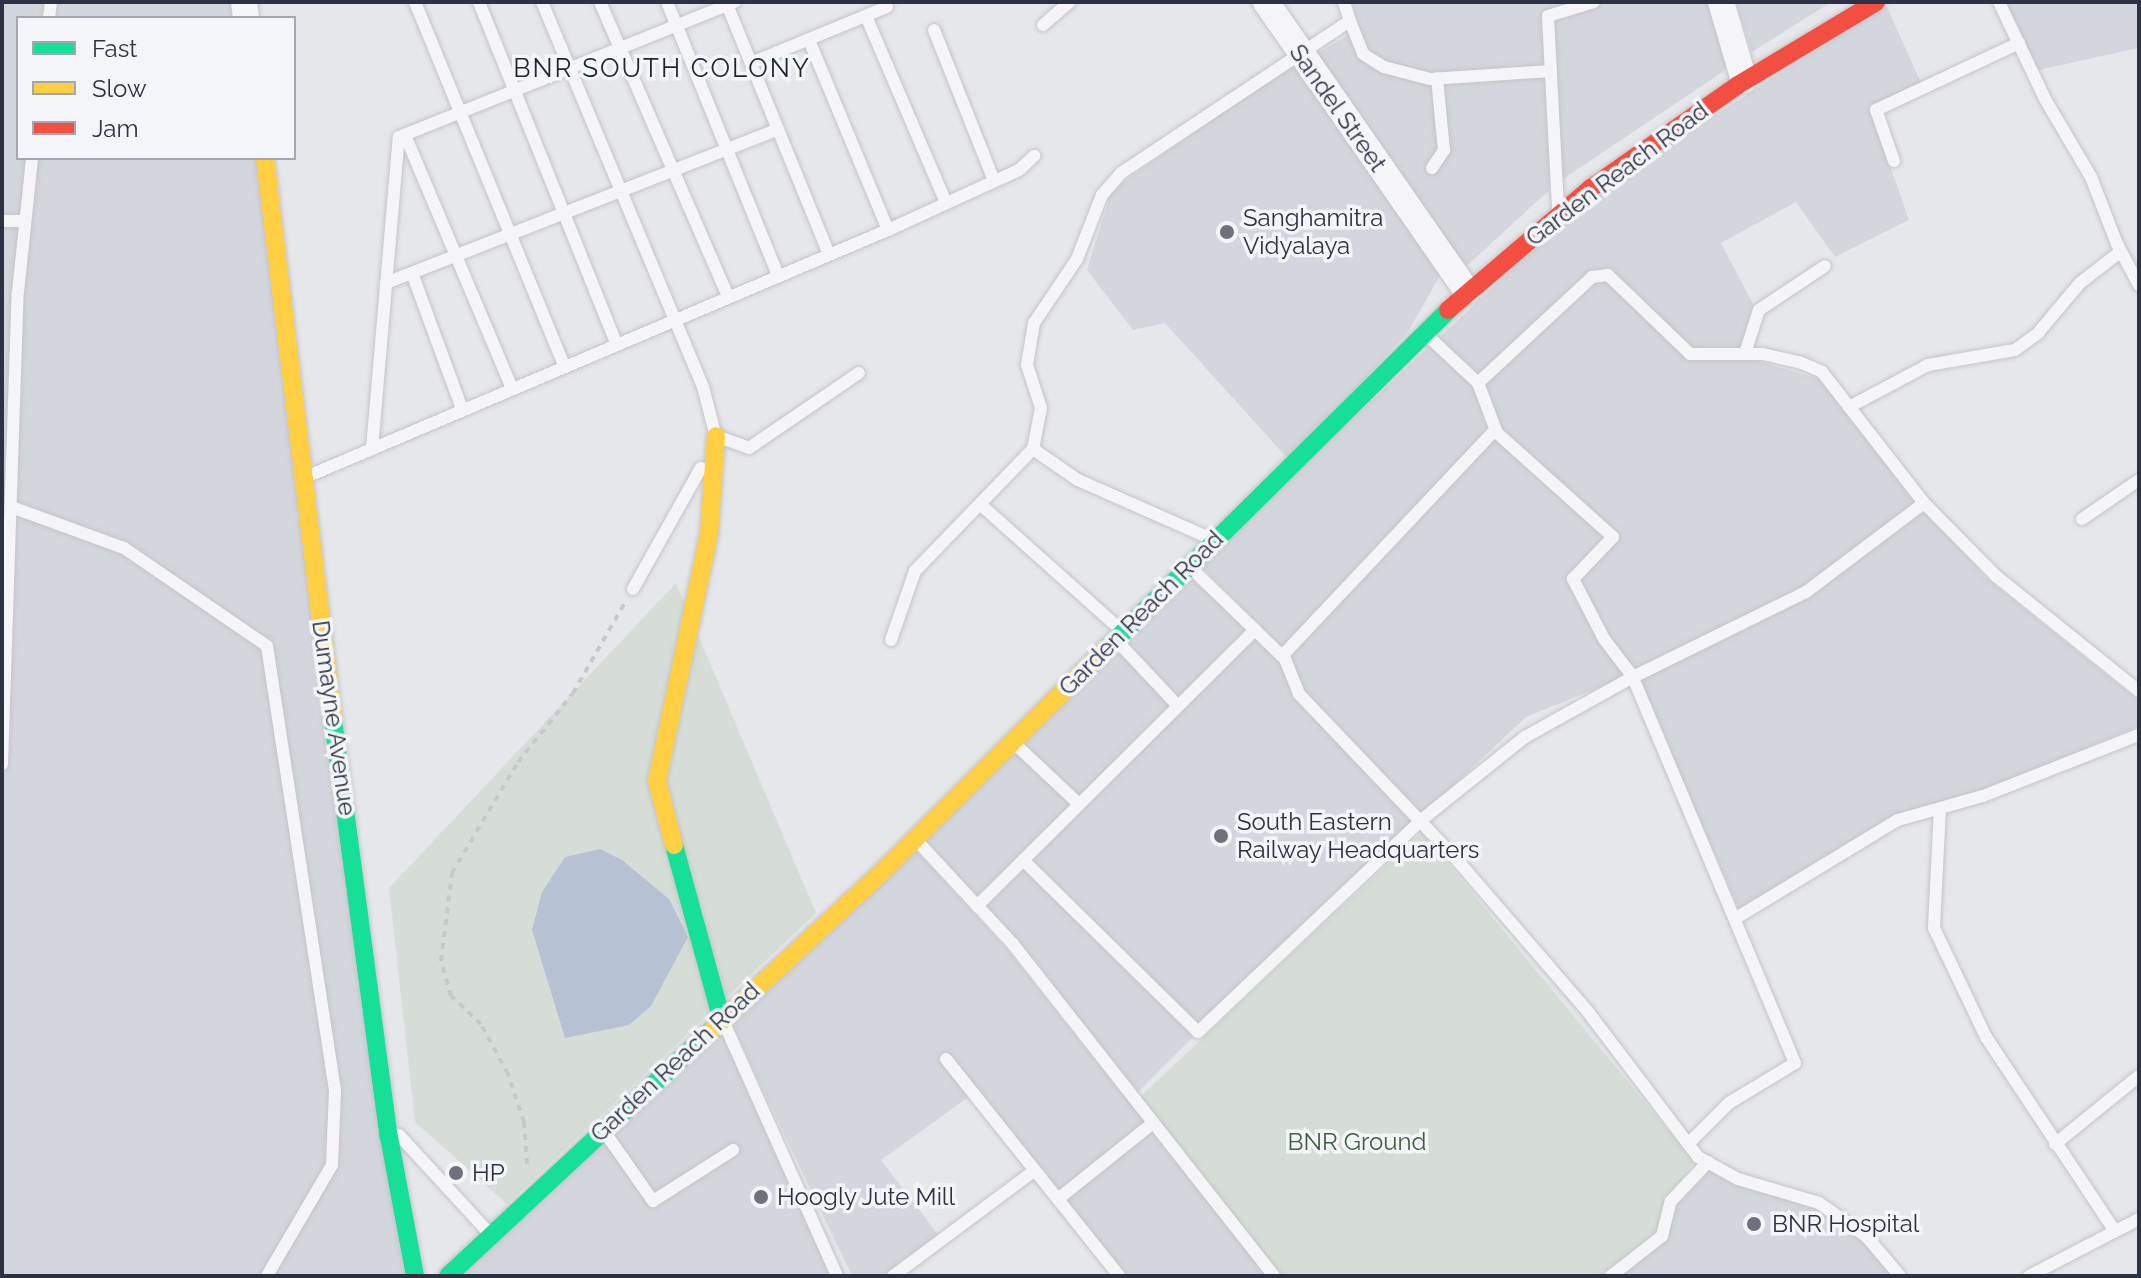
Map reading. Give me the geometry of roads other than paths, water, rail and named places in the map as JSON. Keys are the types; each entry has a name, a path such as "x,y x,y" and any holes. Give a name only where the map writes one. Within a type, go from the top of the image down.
{"street":[{"name":"Sandel Street","path":"1266,2 1467,291"},
{"path":"1721,2 1744,80"},
{"name":"Garden Reach Road","path":"448,1276 721,1017 915,839 1467,291 1558,215 1744,80 1876,2"},
{"name":"Dumayne Avenue","path":"265,160 301,479 388,1124 415,1276"},
{"path":"716,436 709,534 657,781 721,1017"}],"lane":[{"path":"415,2 564,365"},
{"path":"479,2 616,343"},
{"path":"542,2 675,318 716,436 633,589"},
{"path":"600,2 728,296"},
{"path":"667,2 778,275"},
{"path":"1043,25 1069,2"},
{"path":"1344,2 1363,54 1384,67 1437,78 1551,71"},
{"path":"1558,215 1548,16 1594,2"},
{"path":"1999,2 2091,177 2139,285"},
{"path":"372,449 399,137 571,72 730,3 751,63 829,254"},
{"path":"751,63 887,7"},
{"path":"866,16 946,203"},
{"path":"891,640 915,571 1033,449 1041,408 1027,365 1034,323 1077,259 1102,195 1121,173 1298,51 1350,21"},
{"path":"934,30 994,181"},
{"path":"809,40 888,230"},
{"path":"1894,161 1876,110 2019,43"},
{"path":"1432,168 1444,150 1437,78"},
{"path":"386,283 778,129"},
{"path":"405,135 512,388"},
{"path":"301,479 888,230 994,181 1034,156"},
{"path":"2,764 14,508 18,292 32,160"},
{"path":"2,221 24,221"},
{"path":"1849,407 1928,365 2015,350 2038,333 2080,283 2124,257 2139,256"},
{"path":"1745,353 1759,310 1825,266"},
{"path":"412,273 462,409"},
{"path":"1478,383 1592,277 1608,275 1690,354 1745,353 1799,362 1822,372 1924,503 1996,576 2139,691"},
{"path":"2,291 18,292"},
{"path":"1425,333 1478,383 1495,430 1613,537 1573,579 1604,639 1633,677 1795,1063 1729,1103 1688,1144"},
{"path":"716,436 749,448 859,373"},
{"path":"1282,656 1495,430"},
{"path":"1033,449 1078,480 1214,540"},
{"path":"2082,519 2139,480"},
{"path":"1023,860 1198,1032 1420,821 1525,737 1633,677 1806,592 1924,503"},
{"path":"980,504 1119,635 1177,705"},
{"path":"14,508 124,548 267,646 335,1090 332,1165 267,1276"},
{"path":"1188,565 1282,656 1299,694 1420,821 1588,1012 1688,1144 1708,1162 1738,1179 1819,1203 1866,1236 1900,1276"},
{"path":"977,906 1255,630"},
{"path":"1736,918 1898,820 1940,808 2139,735"},
{"path":"1012,741 1079,804"},
{"path":"1940,808 1934,928 1986,1037 2115,1231"},
{"path":"915,839 977,906 1274,1276"},
{"path":"721,1017 837,1276"},
{"path":"946,1059 1119,1276"},
{"path":"2055,1144 2139,1076"},
{"path":"1058,1199 1153,1123"},
{"path":"388,1124 490,1234"},
{"path":"603,1130 653,1201 733,1150"},
{"path":"1611,1276 1662,1236 1671,1201 1708,1162"},
{"path":"893,1276 1035,1170"},
{"path":"2029,1276 2139,1219"}],"water":[{"path":"600,849 622,860 669,899 688,937 651,1006 629,1025 565,1038 532,930 542,892 565,857"}],"place":[{"name":"Sanghamitra Vidyalaya","path":"1227,232"},
{"name":"South Eastern Railway Headquarters","path":"1221,836"},
{"name":"HP","path":"456,1173"},
{"name":"Hoogly Jute Mill","path":"761,1197"},
{"name":"BNR Hospital","path":"1754,1224"}],"district":[{"name":"BNR SOUTH COLONY","path":"662,69"}],"park label":[{"name":"BNR Ground","path":"1357,1142"}]}
